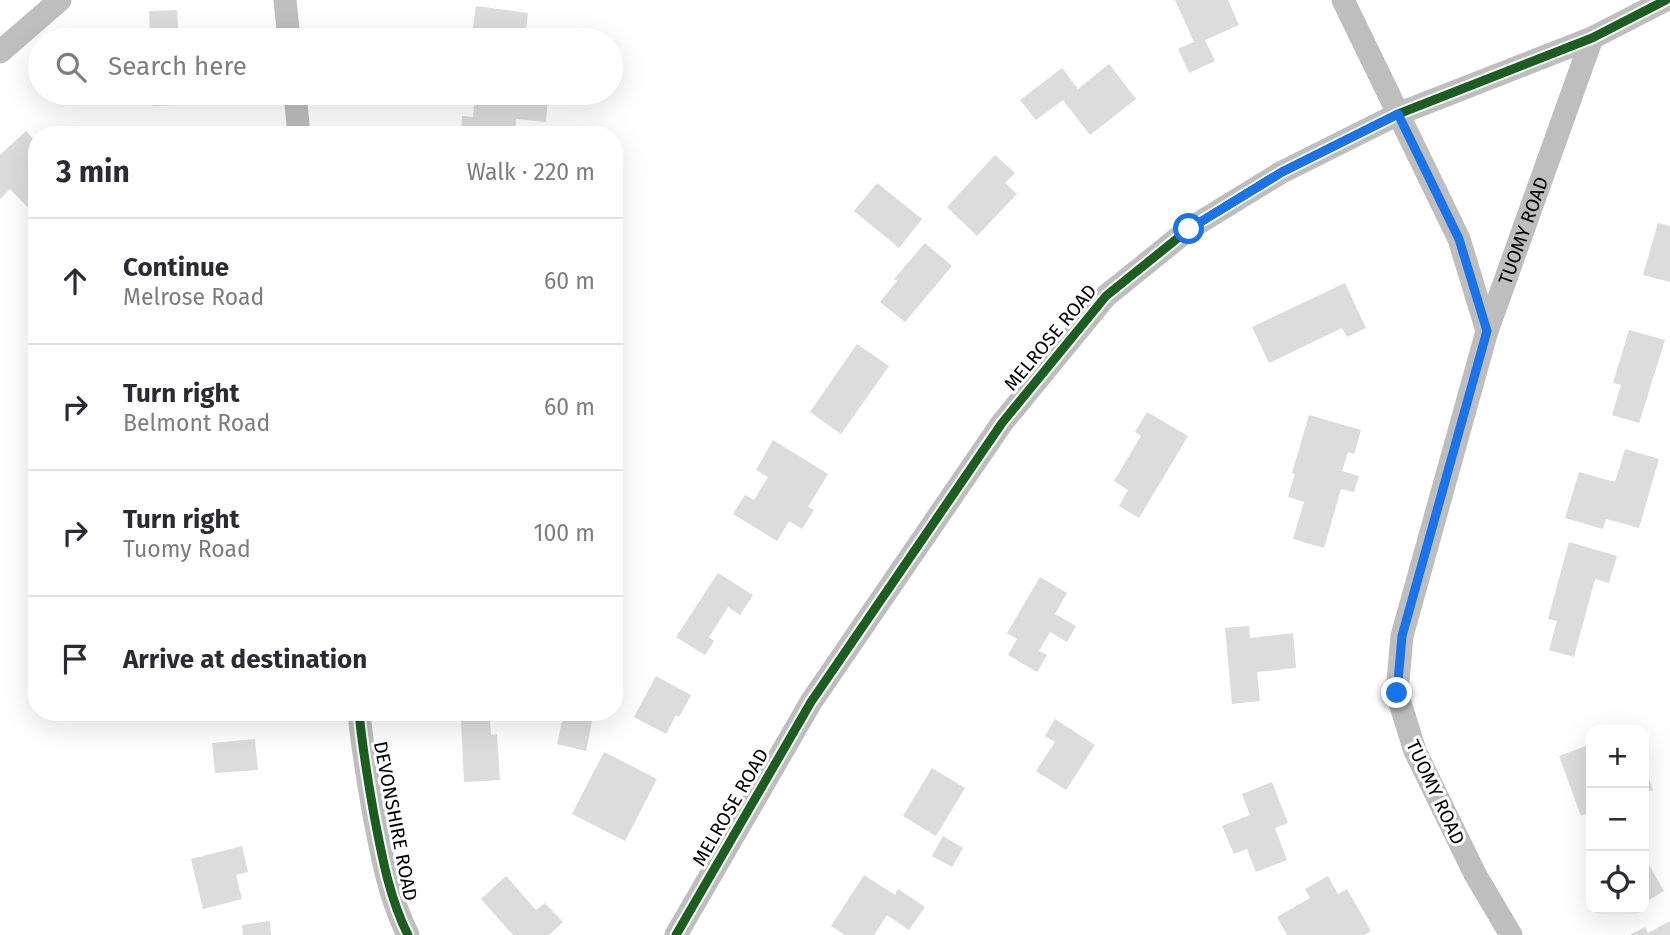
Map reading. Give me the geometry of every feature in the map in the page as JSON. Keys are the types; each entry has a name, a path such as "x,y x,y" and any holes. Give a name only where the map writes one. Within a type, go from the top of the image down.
{"street":[{"path":"0,52 60,0"},
{"path":"285,0 288,28"},
{"path":"1343,0 1459,239 1487,331"},
{"name":"MELROSE ROAD","path":"676,935 811,702 1002,423 1106,296 1189,229 1282,172 1398,114 1592,38 1666,0"},
{"name":"TUOMY ROAD","path":"1511,935 1475,874 1415,751 1397,693 1402,636 1487,331 1592,38"},
{"path":"296,105 298,126"},
{"name":"DEVONSHIRE ROAD","path":"360,721 382,860 397,914 408,935"}],"building":[{"path":"1175,0 1228,0 1239,25 1205,40 1215,61 1189,73 1178,49 1194,42"},
{"path":"476,6 528,13 526,28 473,28"},
{"path":"177,10 178,28 150,28 149,11"},
{"path":"1109,64 1136,99 1090,135 1063,100 1036,120 1020,100 1062,68 1078,89"},
{"path":"474,105 547,105 546,122 516,119 516,126 461,126 462,116 473,117"},
{"path":"26,131 28,133 28,208 10,189 0,199 0,155"},
{"path":"995,155 1015,173 1005,183 1017,194 977,236 947,207"},
{"path":"877,183 922,219 899,248 854,211"},
{"path":"1658,223 1670,226 1670,282 1643,275"},
{"path":"925,243 952,266 905,322 880,302 897,281 894,279"},
{"path":"1345,283 1366,328 1347,337 1342,328 1269,363 1252,327"},
{"path":"1629,330 1665,340 1639,423 1612,415 1621,385 1613,383"},
{"path":"857,344 889,366 841,434 810,412"},
{"path":"1147,412 1188,436 1139,518 1119,506 1128,490 1114,481 1141,436 1135,432"},
{"path":"1309,415 1361,430 1354,454 1348,452 1342,471 1359,476 1354,492 1341,489 1324,548 1293,539 1304,502 1288,497"},
{"path":"773,440 828,474 808,507 814,510 802,529 789,521 777,541 733,514 745,495 754,500 768,477 756,470"},
{"path":"1625,449 1659,459 1639,528 1606,519 1603,529 1565,518 1579,472 1615,482"},
{"path":"1569,542 1617,556 1609,583 1595,579 1574,657 1549,650 1557,621 1548,619"},
{"path":"718,573 753,595 740,615 728,607 709,637 714,641 705,655 676,637"},
{"path":"1040,577 1067,593 1055,614 1076,626 1067,642 1050,632 1039,651 1047,655 1037,672 1008,655 1017,639 1007,633"},
{"path":"1249,626 1250,638 1293,633 1296,668 1257,672 1260,701 1232,704 1225,628"},
{"path":"656,676 691,695 666,734 634,717"},
{"path":"1055,719 1095,745 1066,790 1036,771 1055,742 1045,736"},
{"path":"461,721 490,721 491,735 497,734 500,780 464,782"},
{"path":"562,721 592,721 586,751 557,744"},
{"path":"255,739 258,770 215,773 212,743"},
{"path":"1586,746 1586,814 1581,816 1559,756"},
{"path":"604,752 657,779 625,841 572,814"},
{"path":"932,768 965,788 936,836 903,816"},
{"path":"1272,782 1288,823 1275,828 1287,860 1256,872 1247,849 1234,854 1222,826 1250,815 1242,794"},
{"path":"943,836 963,848 952,867 932,856"},
{"path":"242,846 248,872 236,875 242,899 203,909 191,859"},
{"path":"1649,865 1664,891 1649,900"},
{"path":"864,875 895,895 898,889 925,907 909,930 887,915 874,935 845,935 831,926"},
{"path":"506,876 536,910 545,903 563,922 549,935 513,935 481,899"},
{"path":"1328,876 1338,894 1347,889 1371,931 1364,935 1287,935 1277,917 1310,898 1305,889"},
{"path":"270,921 271,935 243,935 242,925"},
{"path":"1670,921 1670,935 1630,935 1645,927 1648,933"}],"cycle path":[{"path":"676,935 811,702 1002,423 1106,296 1189,229 1282,172 1398,114 1592,38 1666,0"},
{"path":"360,721 367,777 383,861 408,935"}],"route":[{"path":"1189,229 1282,172 1398,114 1459,239 1487,331 1402,636 1397,693"}]}
